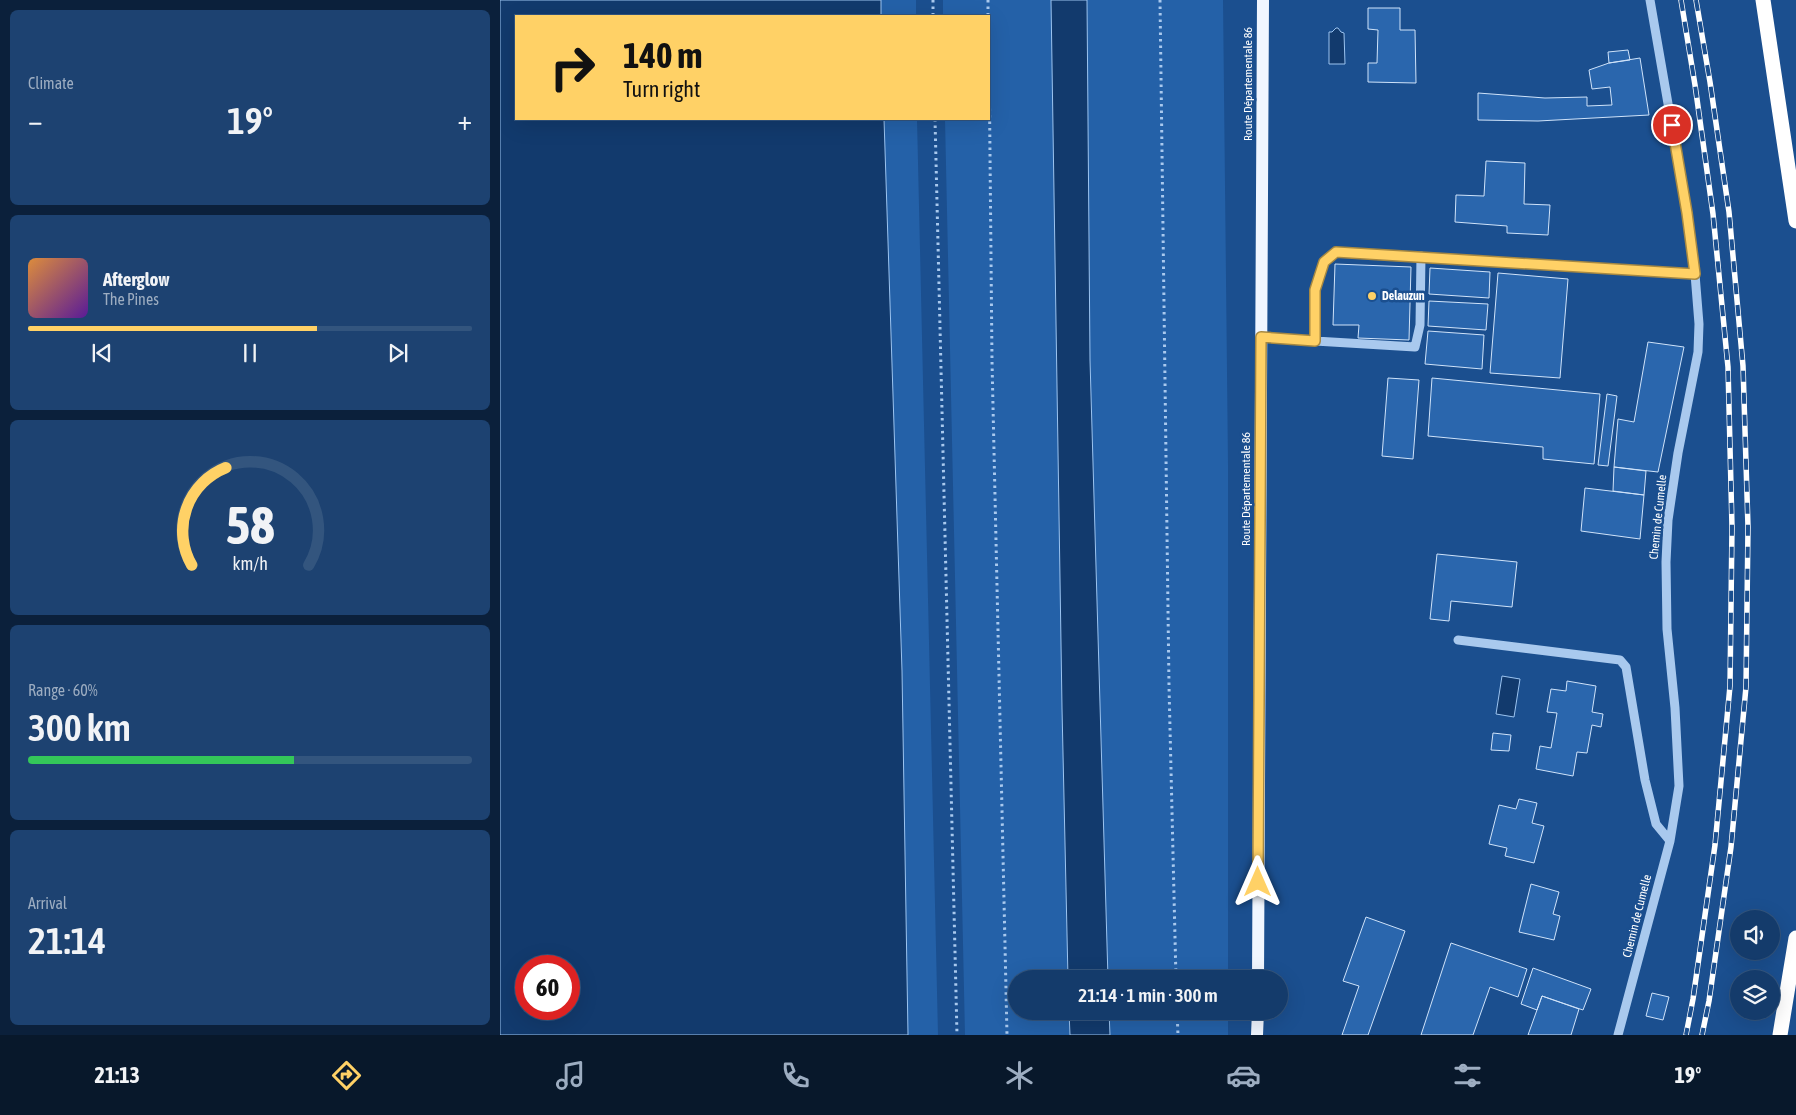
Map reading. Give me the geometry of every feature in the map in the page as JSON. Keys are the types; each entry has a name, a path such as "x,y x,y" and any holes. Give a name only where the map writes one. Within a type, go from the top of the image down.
{"highway":[{"path":"1763,0 1796,221"},
{"path":"1780,1035 1796,938"}],"main road":[{"name":"Route Départementale 86","path":"1258,970 1263,0"},
{"path":"1257,1035 1258,1020"}],"street":[{"name":"Chemin de Cumelle","path":"1618,1035 1670,841 1679,786 1675,708 1667,628 1666,562 1668,520 1678,453 1698,352 1699,324 1687,213 1650,0"},
{"path":"1315,341 1315,290 1324,262 1336,252 1695,274"},
{"path":"1261,337 1415,347 1420,325 1421,256"},
{"path":"1458,640 1620,660 1626,666 1645,780 1656,824 1670,841"}],"path":[{"path":"933,0 933,15"},
{"path":"988,0 988,15"},
{"path":"1160,0 1169,686 1176,970"},
{"path":"936,120 957,1035"},
{"path":"990,120 992,361 1006,1035"},
{"path":"1177,1020 1178,1035"}],"shaded area":[{"path":"500,0 881,0 881,15 515,15 515,120 884,120 902,671 908,1035 500,1035"},
{"path":"881,0 916,0 916,15 881,15"},
{"path":"943,0 1051,0 1068,970 1008,970 1008,1020 1069,1020 1070,1035 965,1035 945,120 990,120 990,15 943,15"},
{"path":"1051,0 1087,0 1090,360 1108,970 1068,970"},
{"path":"1087,0 1223,0 1228,465 1228,970 1108,970 1090,360"},
{"path":"1336,28 1344,33 1345,64 1329,64 1329,32"},
{"path":"884,120 917,120 938,1035 908,1035 902,671"},
{"path":"1502,676 1520,679 1514,717 1496,714"},
{"path":"1069,1020 1109,1020 1110,1035 1070,1035"},
{"path":"1109,1020 1228,1020 1228,1035 1110,1035"}],"building":[{"path":"1368,8 1400,8 1400,30 1415,30 1416,83 1368,82 1368,63 1377,63 1378,30 1368,29"},
{"path":"1628,50 1630,60 1609,63 1608,52"},
{"path":"1640,58 1649,115 1538,121 1478,120 1478,93 1545,98 1587,97 1587,106 1612,105 1610,87 1592,89 1589,70 1609,63"},
{"path":"1486,161 1525,163 1524,204 1550,205 1548,235 1507,233 1507,226 1455,222 1456,195 1484,196"},
{"name":"Delauzun","path":"1335,264 1411,267 1409,340 1358,338 1359,325 1333,325"},
{"path":"1430,268 1490,272 1489,298 1429,294"},
{"path":"1498,273 1568,279 1560,378 1490,373"},
{"path":"1429,301 1488,304 1486,330 1428,326"},
{"path":"1428,331 1484,335 1482,369 1425,364"},
{"path":"1648,342 1684,347 1658,472 1614,467 1618,419 1634,422"},
{"path":"1388,378 1419,380 1413,459 1382,456"},
{"path":"1432,378 1600,394 1594,464 1543,459 1543,447 1428,436"},
{"path":"1607,394 1617,396 1608,466 1598,465"},
{"path":"1614,467 1646,471 1644,495 1613,491"},
{"path":"1585,488 1644,495 1640,539 1581,531"},
{"path":"1437,554 1517,562 1512,607 1451,601 1449,621 1430,619"},
{"path":"1567,681 1596,686 1592,712 1603,714 1601,727 1592,725 1587,753 1577,752 1573,776 1536,769 1540,746 1551,748 1557,713 1547,712 1551,689 1566,691"},
{"path":"1493,733 1511,735 1509,751 1491,750"},
{"path":"1519,799 1537,803 1532,823 1544,826 1534,863 1505,856 1507,848 1489,844 1499,805 1516,809"},
{"path":"1531,884 1559,892 1553,914 1560,916 1554,940 1519,932"},
{"path":"1366,917 1405,931 1368,1035 1342,1035 1359,986 1343,981"},
{"path":"1451,943 1527,969 1518,997 1490,987 1473,1035 1421,1035"},
{"path":"1533,968 1591,989 1583,1010 1542,996 1537,1010 1521,1004"},
{"path":"1652,993 1669,997 1663,1020 1646,1016"},
{"path":"1542,996 1579,1009 1571,1035 1528,1035"}],"railway":[{"path":"1681,0 1713,214 1728,367 1732,527 1730,686 1715,845 1686,1035"},
{"path":"1696,0 1729,212 1743,366 1748,527 1746,687 1731,847 1709,1001 1702,1035"}],"place":[{"name":"Delauzun","path":"1372,296"}],"route":[{"path":"1258,882 1261,337 1315,341 1315,290 1324,262 1336,252 1695,274 1672,125"}]}
